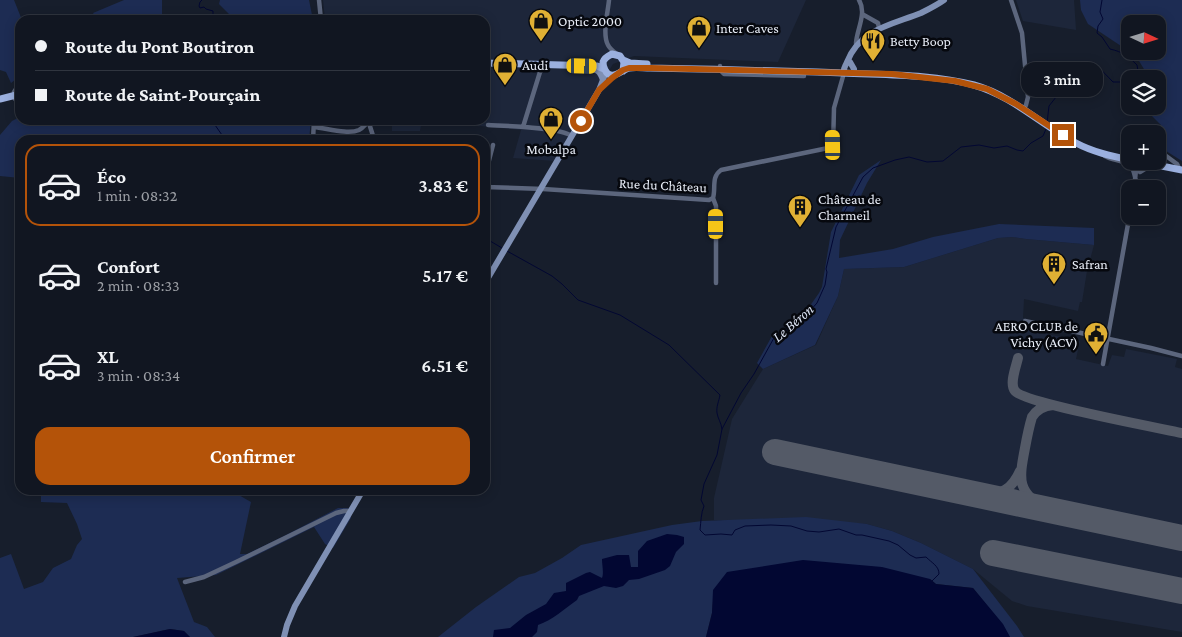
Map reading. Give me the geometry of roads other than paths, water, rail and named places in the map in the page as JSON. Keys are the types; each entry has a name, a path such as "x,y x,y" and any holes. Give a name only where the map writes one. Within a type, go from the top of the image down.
{"main road":[{"path":"847,69 852,51 865,37 879,28 920,13 944,0"},
{"path":"847,69 857,44"},
{"path":"490,63 597,62 612,54 617,54 623,60 649,64 758,71 814,72 847,69 955,81 987,89 1024,108 1075,142 1103,154 1121,158"},
{"path":"490,274 599,90 603,80 605,70 603,64 606,57"},
{"path":"623,60 623,70"},
{"path":"512,63 597,66 610,75 616,75"},
{"path":"556,65 595,69 600,72 603,80"},
{"path":"599,90 616,75 629,68 720,68"},
{"path":"758,71 847,69 917,73 966,80 988,86 1008,96 1016,104"},
{"path":"0,101 15,97"},
{"path":"1166,167 1181,170"},
{"path":"284,637 295,606 360,495"}],"street":[{"path":"319,0 320,15"},
{"path":"606,57 608,47 605,34 609,0"},
{"path":"1012,0 1022,33 1028,98 1024,108"},
{"path":"857,44 856,35 862,14 860,2"},
{"path":"862,14 878,23 879,28"},
{"path":"608,47 617,54"},
{"path":"535,65 540,72"},
{"path":"523,127 540,72 547,65"},
{"name":"Rue du Château","path":"490,187 709,200 713,198 715,193 714,178 718,171 832,147 834,108 847,69"},
{"path":"758,71 804,76"},
{"path":"313,135 314,127 350,132 359,130 365,125"},
{"path":"488,125 523,127 568,133 572,136"},
{"path":"490,157 493,145"},
{"path":"1103,154 1110,159 1128,164 1132,168 1136,180"},
{"path":"1166,156 1177,164 1181,170"},
{"path":"1136,180 1140,172 1143,170"},
{"path":"713,198 716,206 716,283"},
{"path":"1103,364 1128,225"},
{"path":"1026,321 1182,356"},
{"path":"185,582 204,577 336,514 351,511"}],"waterway":[{"path":"202,0 200,8 204,7 213,11 214,15"},
{"name":"Le Béron","path":"1047,123 1049,106 1060,92 1074,81 1083,67 1097,68 1103,71 1113,82 1122,82 1129,74 1138,71 1137,65 1134,62 1122,53 1110,49 1097,33 1098,26 1103,19 1100,12 1102,0"},
{"path":"215,125 222,135"},
{"name":"Le Béron","path":"932,581 939,574 939,571 926,557 916,558 889,541 856,535 839,529 819,532 807,531 791,526 745,526 735,530 732,535 705,535 700,530 704,506 701,500 704,484 717,455 722,429 775,336 791,328 817,303 825,285 826,269 836,227 863,177 873,168 909,157 927,162 943,161 961,147 979,145 994,148 1007,146 1023,151 1031,143 1043,136 1046,129"},
{"path":"490,241 502,248"},
{"path":"507,251 552,276 578,300 620,315 669,345 720,395 717,415 722,429"}],"place":[{"name":"Optic 2000","path":"541,42"},
{"name":"Inter Caves","path":"699,49"},
{"name":"Betty Boop","path":"873,62"},
{"name":"Audi","path":"505,86"},
{"name":"Mobalpa","path":"551,140"},
{"name":"Château de Charmeil","path":"800,228"},
{"name":"Safran","path":"1054,285"},
{"name":"AERO CLUB de Vichy (ACV)","path":"1096,355"}]}
